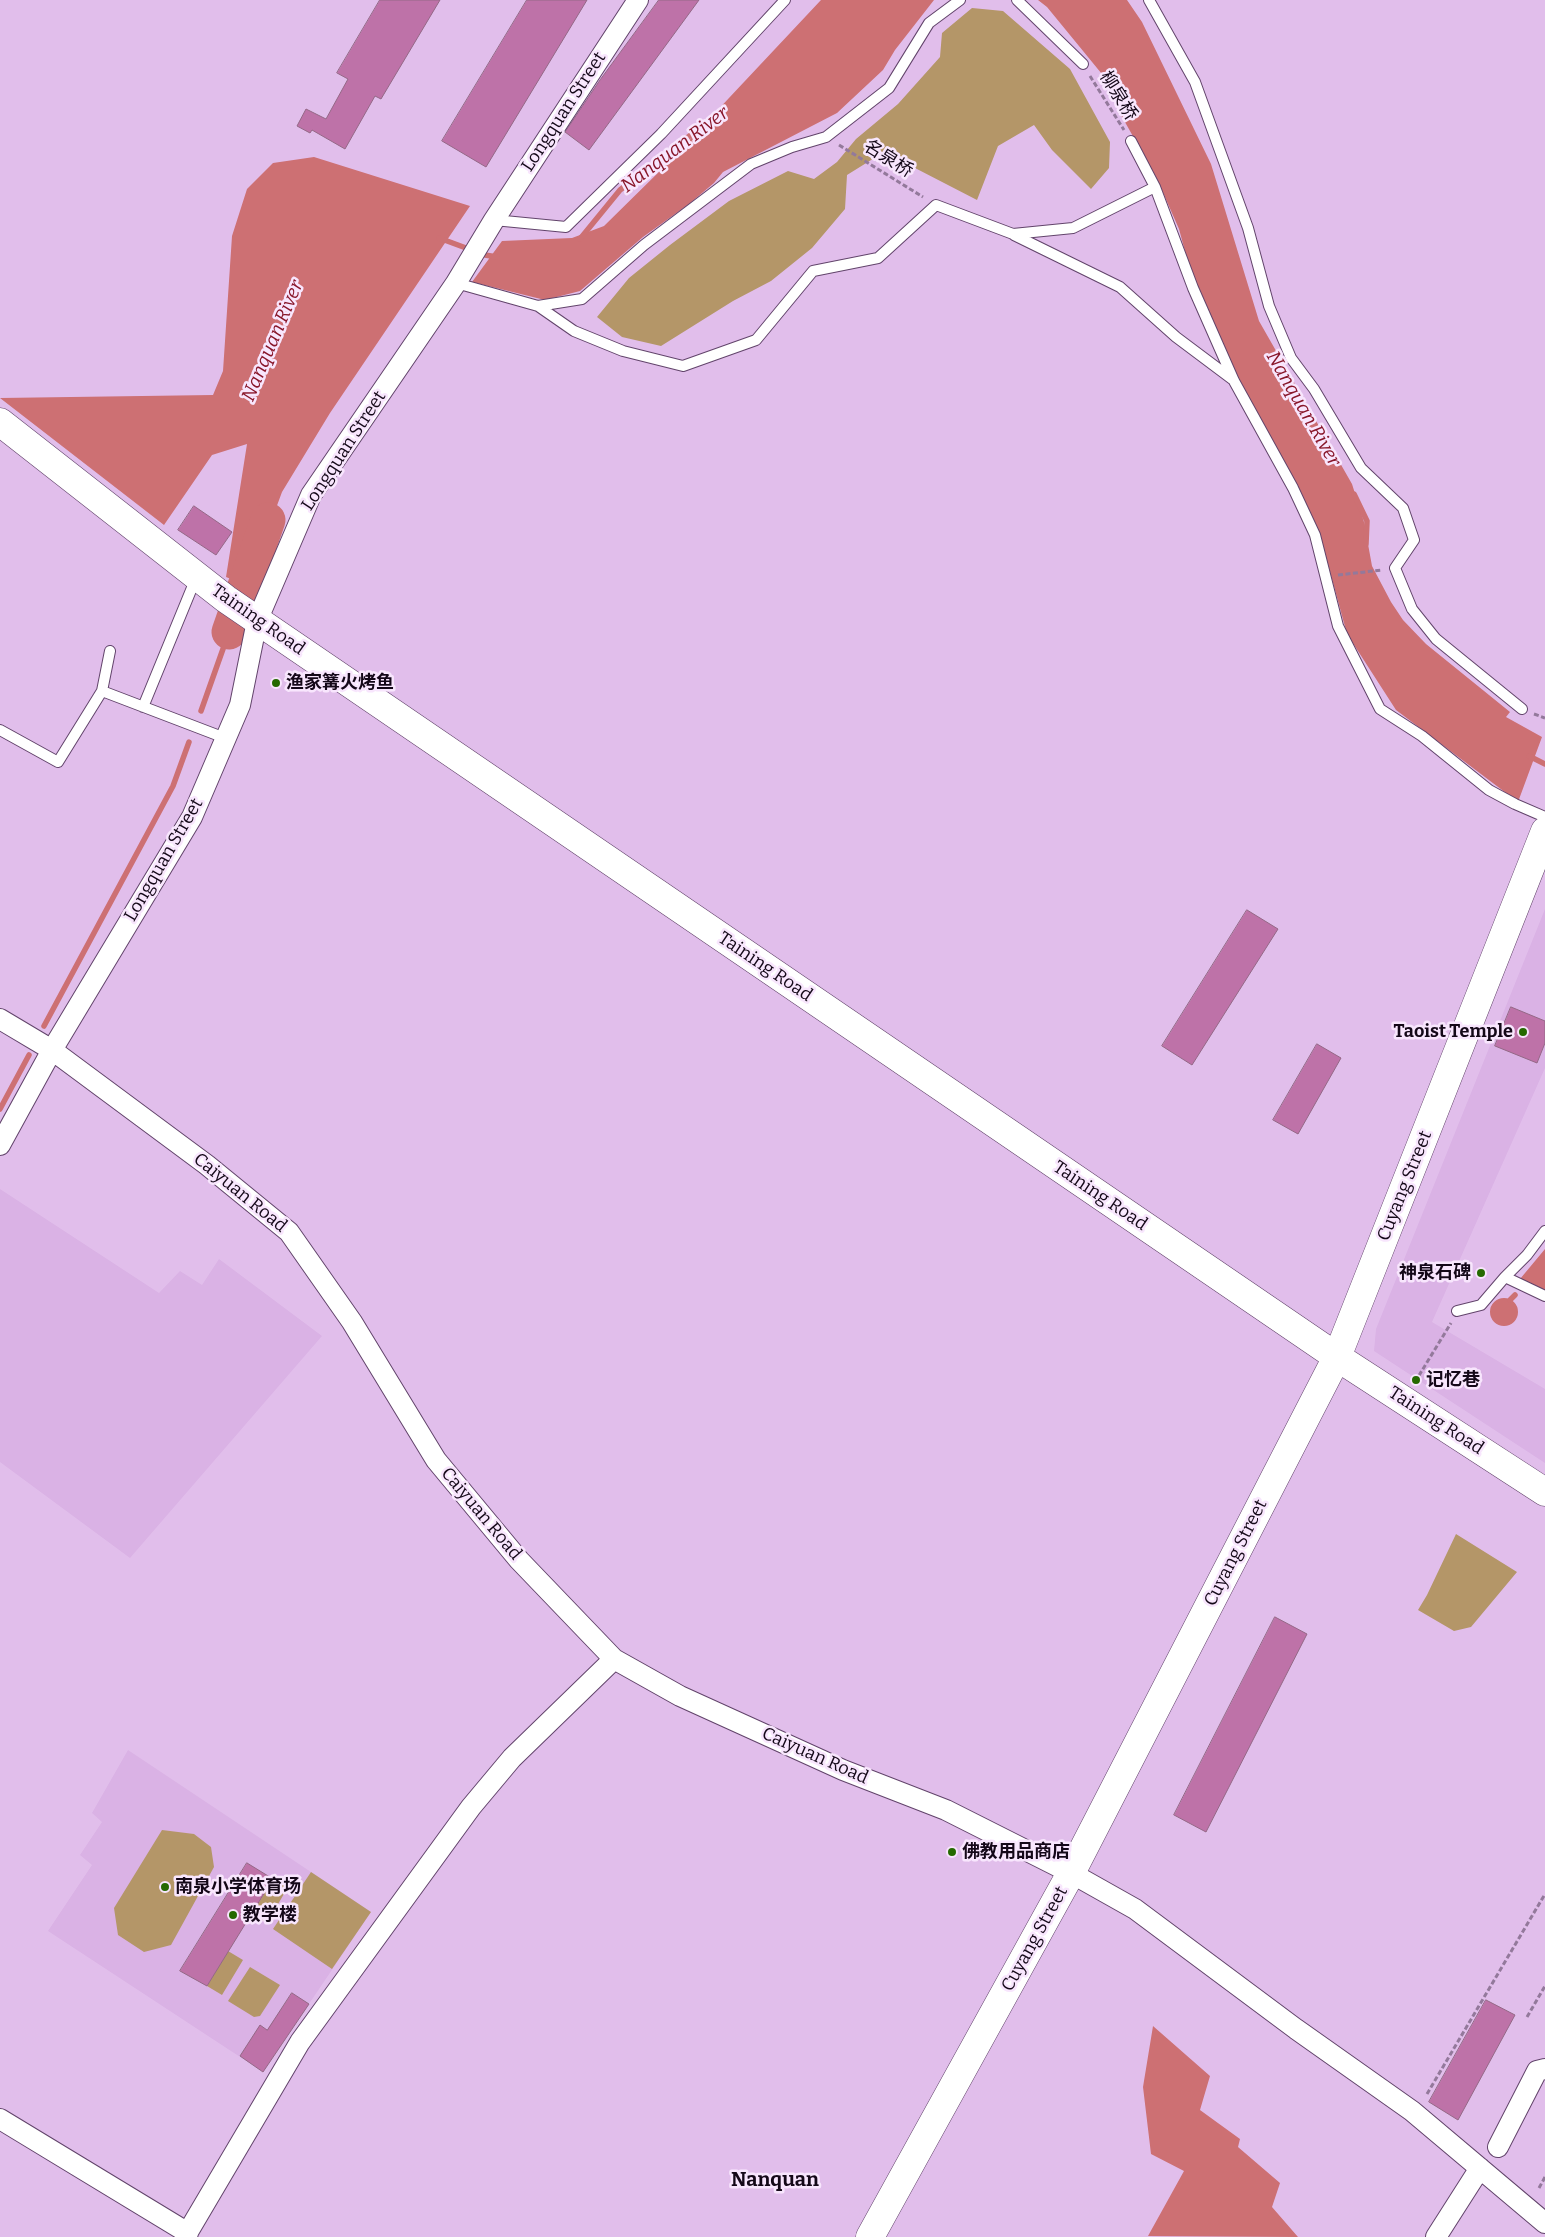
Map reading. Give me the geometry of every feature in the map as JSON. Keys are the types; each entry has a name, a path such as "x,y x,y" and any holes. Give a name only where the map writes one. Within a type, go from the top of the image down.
{"street":[{"name":"Longquan Street","path":"0,1145 52,1050 192,816 240,704 257,621 311,495 456,283 494,220 638,0"},
{"name":"Taining Road","path":"0,422 197,577 257,621 1337,1357 1545,1492"},
{"name":"Cuyang Street","path":"875,2235 1071,1873 1337,1357 1544,830"},
{"name":"Caiyuan Road","path":"0,1020 52,1050 206,1165 289,1232 352,1322 436,1460 519,1560 614,1659 680,1696 843,1770 946,1810 1071,1873 1135,1909 1412,2111 1545,2223"},
{"path":"0,2119 186,2235 300,2042 471,1807 512,1758 614,1659"},
{"path":"1498,2147 1537,2071 1545,2069"},
{"path":"1436,2237 1480,2168"}],"lane":[{"path":"494,220 566,227 661,134 785,0"},
{"path":"538,306 582,299 644,245 751,164 792,146 826,137 889,88 929,23 960,0"},
{"path":"1017,0 1082,64"},
{"path":"1149,0 1195,82 1248,228 1269,306 1291,358 1314,389 1361,468 1403,508 1414,540 1395,568 1412,609 1436,639 1522,709"},
{"path":"1131,141 1156,187 1192,288 1234,381 1308,519 1315,535 1338,626 1380,709 1422,736 1489,790 1515,804 1544,830"},
{"path":"1013,234 1074,228 1156,187"},
{"path":"456,283 538,306 574,331 624,351 683,366 756,340 813,272 878,258 936,205 1013,234 1120,287 1176,337 1234,381"},
{"path":"143,707 197,577"},
{"path":"0,730 58,762 102,691 110,651"},
{"path":"102,691 225,738"},
{"path":"1457,1311 1481,1305 1527,1255 1545,1231"},
{"path":"1505,1278 1545,1296"}],"path":[{"name":"柳泉桥","path":"1082,64 1131,141"},
{"name":"名泉桥","path":"826,137 936,205"},
{"path":"1325,576 1395,568"},
{"path":"1403,1400 1447,1331"},
{"path":"1427,2094 1545,1894"},
{"path":"1527,2017 1545,1986"},
{"path":"1539,2188 1545,2177"}],"shaded area":[{"path":"972,8 1003,11 1070,69 1110,142 1109,168 1091,189 1052,150 1034,125 998,146 977,200 884,152 847,175 845,209 812,248 771,281 733,301 661,346 622,337 597,317 629,278 729,201 788,171 814,179 837,162 856,139 898,104 940,57 942,33"},
{"path":"1545,909 1545,1068 1432,1322 1545,1389 1545,1463 1374,1351 1376,1329"},
{"path":"0,1189 159,1293 180,1271 202,1285 219,1259 322,1336 130,1558 0,1462"},
{"path":"1456,1534 1517,1572 1471,1627 1454,1631 1418,1610"},
{"path":"128,1750 371,1912 263,2072 48,1931 92,1865 80,1855 102,1822 92,1813"},
{"name":"南泉小学体育场","path":"162,1830 194,1834 211,1847 214,1867 171,1945 144,1952 118,1935 114,1908"},
{"path":"311,1872 371,1912 332,1969 273,1929"},
{"path":"273,1879 288,1887 267,1923 252,1914"},
{"path":"228,1951 243,1960 222,1995 207,1986"},
{"path":"250,1967 280,1985 260,2016 254,2017 228,2001"}],"water":[{"path":"821,0 934,0 895,50 883,70 837,113 723,172 714,183 689,204 643,237 580,291 545,300 472,282 502,241 572,238 604,226 667,164"},
{"path":"1038,0 1127,0 1142,22 1211,164 1259,321 1352,484 1364,522 1372,566 1391,602 1403,620 1426,644 1510,712 1506,717 1542,737 1518,802 1396,710 1347,634 1320,535 1237,377 1192,277 1179,229 1157,179 1121,115 1106,79 1047,7"},
{"path":"314,157 470,206 330,413 282,492 258,557 241,583 226,577 247,444 212,455 164,525 0,398 213,395 223,371 232,236 247,189 273,163"},
{"path":"1545,1249 1545,1291 1520,1279"},
{"path":"1504,1298 1514,1302 1518,1312 1514,1322 1504,1326 1494,1322 1490,1312 1494,1302"},
{"path":"1153,2026 1210,2076 1200,2110 1240,2139 1238,2147 1280,2183 1272,2207 1298,2237 1148,2236 1184,2171 1151,2154 1143,2087"}],"building":[{"path":"380,0 440,0 381,99 375,96 345,149 312,130 310,133 297,126 306,109 326,119 348,79 337,73"},
{"path":"527,0 587,0 486,167 442,141"},
{"path":"659,0 699,0 589,150 565,132 600,80"},
{"path":"194,506 232,532 216,555 178,530"},
{"path":"1247,910 1278,929 1192,1065 1162,1046"},
{"name":"Taoist Temple","path":"1511,1007 1545,1021 1545,1043 1537,1063 1495,1046"},
{"path":"1317,1044 1341,1058 1298,1134 1273,1120"},
{"path":"1275,1617 1307,1634 1206,1832 1174,1815"},
{"name":"教学楼","path":"247,1863 273,1879 207,1986 180,1971"},
{"path":"292,1993 309,2004 263,2072 240,2056 260,2025 267,2030"},
{"path":"1486,2000 1515,2015 1458,2120 1429,2102"}],"waterway":[{"name":"Nanquan River","path":"580,239 620,190 705,124"},
{"name":"Nanquan River","path":"439,238 485,255 497,257"},
{"name":"Nanquan River","path":"1354,494 1367,521 1366,544"},
{"path":"229,632 268,520"},
{"path":"201,711 229,632"},
{"path":"44,1026 173,786 189,742"},
{"name":"Nanquan River","path":"1529,756 1545,764"},
{"path":"0,1109 29,1055"},
{"path":"1510,1300 1515,1295"}],"place":[{"name":"渔家篝火烤鱼","path":"276,683"},
{"name":"Taoist Temple","path":"1523,1032"},
{"name":"神泉石碑","path":"1481,1273"},
{"name":"记忆巷","path":"1416,1380"},
{"name":"佛教用品商店","path":"952,1852"},
{"name":"南泉小学体育场","path":"165,1887"},
{"name":"教学楼","path":"233,1915"}],"district":[{"name":"Nanquan","path":"775,2180"}]}
